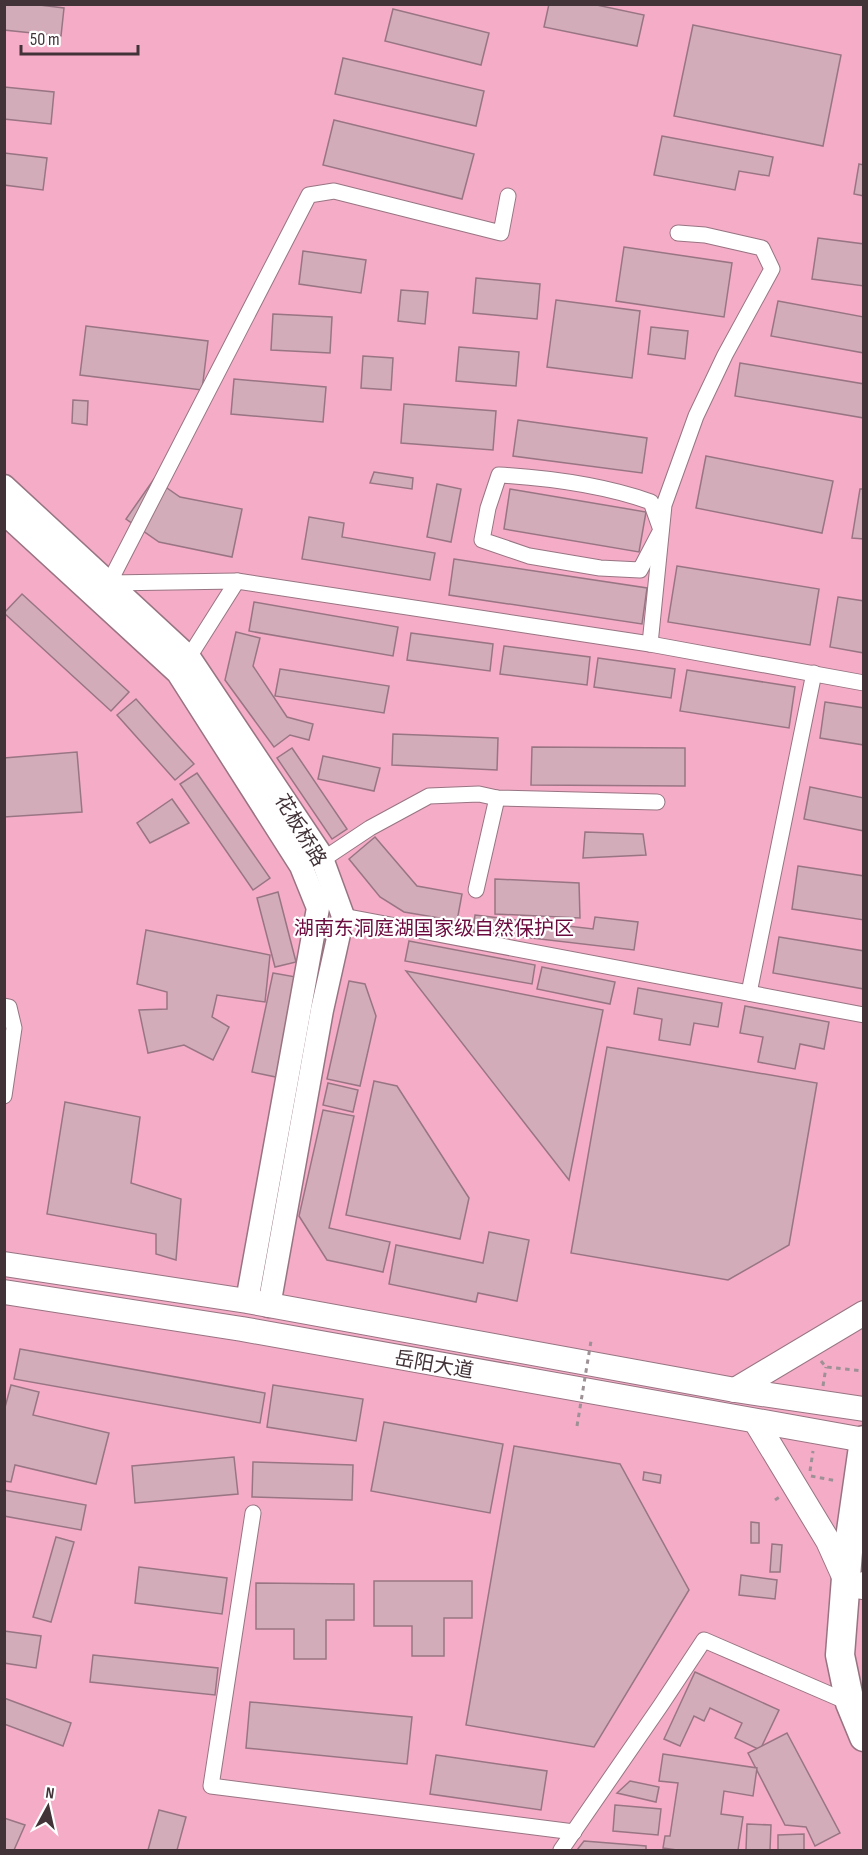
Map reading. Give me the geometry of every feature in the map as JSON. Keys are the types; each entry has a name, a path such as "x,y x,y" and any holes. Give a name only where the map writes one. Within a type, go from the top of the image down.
{"highway":[{"path":"864,1440 857,1653 857,1692 864,1737"}],"main road":[{"name":"岳阳大道","path":"4,1264 258,1304 735,1390 864,1409"},
{"name":"岳阳大道","path":"4,1292 242,1329 864,1440"},
{"path":"735,1390 864,1312"},
{"path":"756,1422 828,1541 859,1579"}],"street":[{"path":"508,196 501,233 334,191 309,195 109,583 237,581 650,644 864,683"},
{"path":"650,644 664,505 696,416 724,355 772,269 762,248 705,235 678,233"},
{"path":"499,475 541,478 625,493 651,502 662,530 640,570 600,568 529,556 482,540 488,508 499,475"},
{"name":"花板桥路","path":"4,486 189,657 320,853 343,916"},
{"name":"花板桥路","path":"4,513 178,673 301,866 318,908 258,1304"},
{"path":"189,657 237,581"},
{"path":"748,993 814,673"},
{"path":"322,860 370,828 429,796 479,794 497,798 657,802"},
{"path":"476,890 497,798"},
{"path":"258,1304 343,916 864,1015"},
{"path":"4,1006 9,1007 14,1028 4,1096"},
{"path":"253,1513 211,1786 574,1832"},
{"path":"561,1851 704,1640 857,1692"}],"path":[{"path":"577,1426 591,1341"},
{"path":"826,1366 864,1371"}],"green space":[{"name":"湖南东洞庭湖国家级自然保护区","path":"5,5 863,5 863,1850 5,1850"}],"building":[{"path":"4,4 64,8 61,36 4,30"},
{"path":"549,4 592,4 644,15 637,46 544,27"},
{"path":"393,9 489,33 481,65 385,41"},
{"path":"693,25 841,55 823,146 674,116"},
{"path":"343,58 484,91 476,126 335,94"},
{"path":"4,87 54,92 51,124 4,119"},
{"path":"334,120 474,154 462,199 323,165"},
{"path":"662,136 773,157 769,176 739,171 735,190 654,175"},
{"path":"4,153 47,158 43,190 4,185"},
{"path":"859,164 864,165 864,196 854,194"},
{"path":"818,238 864,244 864,286 812,279"},
{"path":"624,247 732,263 724,317 616,301"},
{"path":"303,251 366,260 361,293 299,284"},
{"path":"476,278 540,284 537,319 473,313"},
{"path":"401,290 428,292 425,324 398,321"},
{"path":"556,300 640,311 632,378 547,367"},
{"path":"778,301 864,317 864,353 771,336"},
{"path":"273,314 332,317 330,353 271,350"},
{"path":"86,326 208,341 202,390 80,375"},
{"path":"651,327 688,331 685,359 648,354"},
{"path":"459,347 519,352 516,386 456,381"},
{"path":"363,356 393,358 391,390 361,388"},
{"path":"740,363 864,384 864,418 735,396"},
{"path":"234,379 326,387 323,422 231,414"},
{"path":"73,400 88,401 87,425 72,423"},
{"path":"404,404 496,411 493,450 401,443"},
{"path":"518,420 647,438 642,473 513,456"},
{"path":"706,456 833,481 822,533 696,508"},
{"path":"374,472 413,478 412,489 370,483"},
{"path":"154,479 180,497 242,509 232,557 159,542 126,519"},
{"path":"437,484 461,489 451,542 427,537"},
{"path":"510,489 646,512 639,552 504,529"},
{"path":"860,489 864,489 864,539 852,538"},
{"path":"309,517 344,523 342,537 435,553 430,580 302,559"},
{"path":"454,559 647,588 642,624 449,595"},
{"path":"677,566 819,589 810,645 668,622"},
{"path":"22,594 129,692 111,711 4,613"},
{"path":"838,597 864,601 864,653 830,647"},
{"path":"254,602 398,627 393,656 249,631"},
{"path":"236,632 260,638 253,666 287,717 313,724 309,740 290,735 274,747 225,680"},
{"path":"411,633 493,644 490,671 407,660"},
{"path":"504,646 590,657 587,685 500,674"},
{"path":"598,658 675,669 671,698 594,687"},
{"path":"280,669 389,686 384,713 275,696"},
{"path":"687,670 795,687 789,728 680,711"},
{"path":"136,699 194,764 175,780 117,715"},
{"path":"825,702 864,708 864,745 820,738"},
{"path":"393,734 498,738 497,770 392,765"},
{"path":"532,747 685,748 685,786 531,785"},
{"path":"292,748 347,829 332,839 277,758"},
{"path":"77,752 82,812 4,817 4,758"},
{"path":"323,756 380,768 374,791 318,779"},
{"path":"197,773 270,878 253,890 180,784"},
{"path":"810,787 864,798 864,831 804,819"},
{"path":"172,799 189,823 150,843 137,823"},
{"path":"585,832 643,834 646,855 583,858"},
{"path":"375,837 417,886 462,894 457,921 404,912 380,897 349,859"},
{"path":"798,866 864,876 864,920 792,909"},
{"path":"495,879 579,883 580,918 495,914"},
{"path":"278,892 296,962 275,967 257,898"},
{"path":"475,915 593,929 595,917 638,922 634,950 473,931"},
{"path":"146,930 270,955 265,1002 217,995 212,1017 229,1027 213,1060 184,1045 148,1053 139,1010 167,1009 167,992 137,984"},
{"path":"779,937 864,951 864,989 773,973"},
{"path":"409,941 535,965 532,984 405,961"},
{"path":"542,967 615,982 610,1004 537,989"},
{"path":"406,971 603,1010 569,1180"},
{"path":"273,973 296,977 276,1077 252,1072"},
{"path":"349,981 365,984 376,1016 360,1086 327,1079"},
{"path":"638,988 722,1003 718,1027 694,1023 690,1045 659,1040 662,1019 634,1014"},
{"path":"745,1006 829,1022 824,1049 800,1044 795,1069 758,1062 763,1037 740,1033"},
{"path":"607,1047 817,1083 789,1245 728,1280 571,1253"},
{"path":"374,1081 397,1086 469,1198 460,1239 346,1215"},
{"path":"328,1083 358,1090 353,1112 323,1105"},
{"path":"65,1102 140,1117 131,1183 181,1199 176,1260 156,1254 156,1234 47,1214"},
{"path":"323,1110 354,1116 329,1228 390,1242 383,1272 327,1260 299,1216"},
{"path":"489,1232 529,1240 517,1301 478,1293 476,1302 389,1284 396,1245 483,1263"},
{"path":"20,1349 265,1393 260,1423 14,1379"},
{"path":"11,1385 39,1392 33,1415 109,1433 96,1484 15,1465 11,1482 4,1481 4,1411"},
{"path":"273,1385 363,1399 356,1441 267,1427"},
{"path":"384,1422 503,1444 490,1513 371,1491"},
{"path":"514,1446 620,1464 689,1590 594,1747 466,1725"},
{"path":"234,1457 238,1494 135,1503 132,1466"},
{"path":"253,1462 353,1465 352,1500 252,1497"},
{"path":"644,1472 661,1475 660,1483 643,1480"},
{"path":"4,1490 86,1505 81,1530 4,1516"},
{"path":"751,1522 759,1523 759,1543 751,1543"},
{"path":"56,1537 74,1542 51,1622 33,1617"},
{"path":"772,1544 782,1545 780,1572 770,1572"},
{"path":"139,1567 227,1578 222,1614 135,1603"},
{"path":"741,1575 777,1580 775,1599 739,1595"},
{"path":"374,1581 472,1581 472,1618 444,1618 444,1656 412,1656 412,1626 374,1626"},
{"path":"256,1583 354,1584 354,1620 326,1620 326,1659 294,1659 294,1629 256,1629"},
{"path":"4,1631 41,1636 36,1668 4,1663"},
{"path":"93,1655 218,1668 215,1695 90,1682"},
{"path":"695,1672 779,1710 760,1750 735,1738 742,1723 710,1708 704,1721 694,1716 680,1746 664,1739"},
{"path":"4,1698 71,1723 63,1746 4,1724"},
{"path":"250,1702 412,1717 407,1764 246,1748"},
{"path":"787,1733 840,1833 815,1846 806,1827 785,1825 748,1753"},
{"path":"663,1754 757,1768 753,1796 724,1791 721,1814 743,1817 738,1850 663,1848 665,1836 670,1836 678,1783 659,1781"},
{"path":"436,1755 547,1771 541,1810 430,1794"},
{"path":"630,1781 659,1787 656,1802 617,1793"},
{"path":"615,1805 661,1809 658,1835 613,1831"},
{"path":"159,1810 186,1817 177,1850 148,1850"},
{"path":"4,1818 25,1825 14,1850 4,1850"},
{"path":"747,1824 771,1825 770,1850 746,1850"},
{"path":"804,1834 804,1850 778,1850 778,1835"},
{"path":"584,1841 646,1846 646,1850 577,1850"}]}
